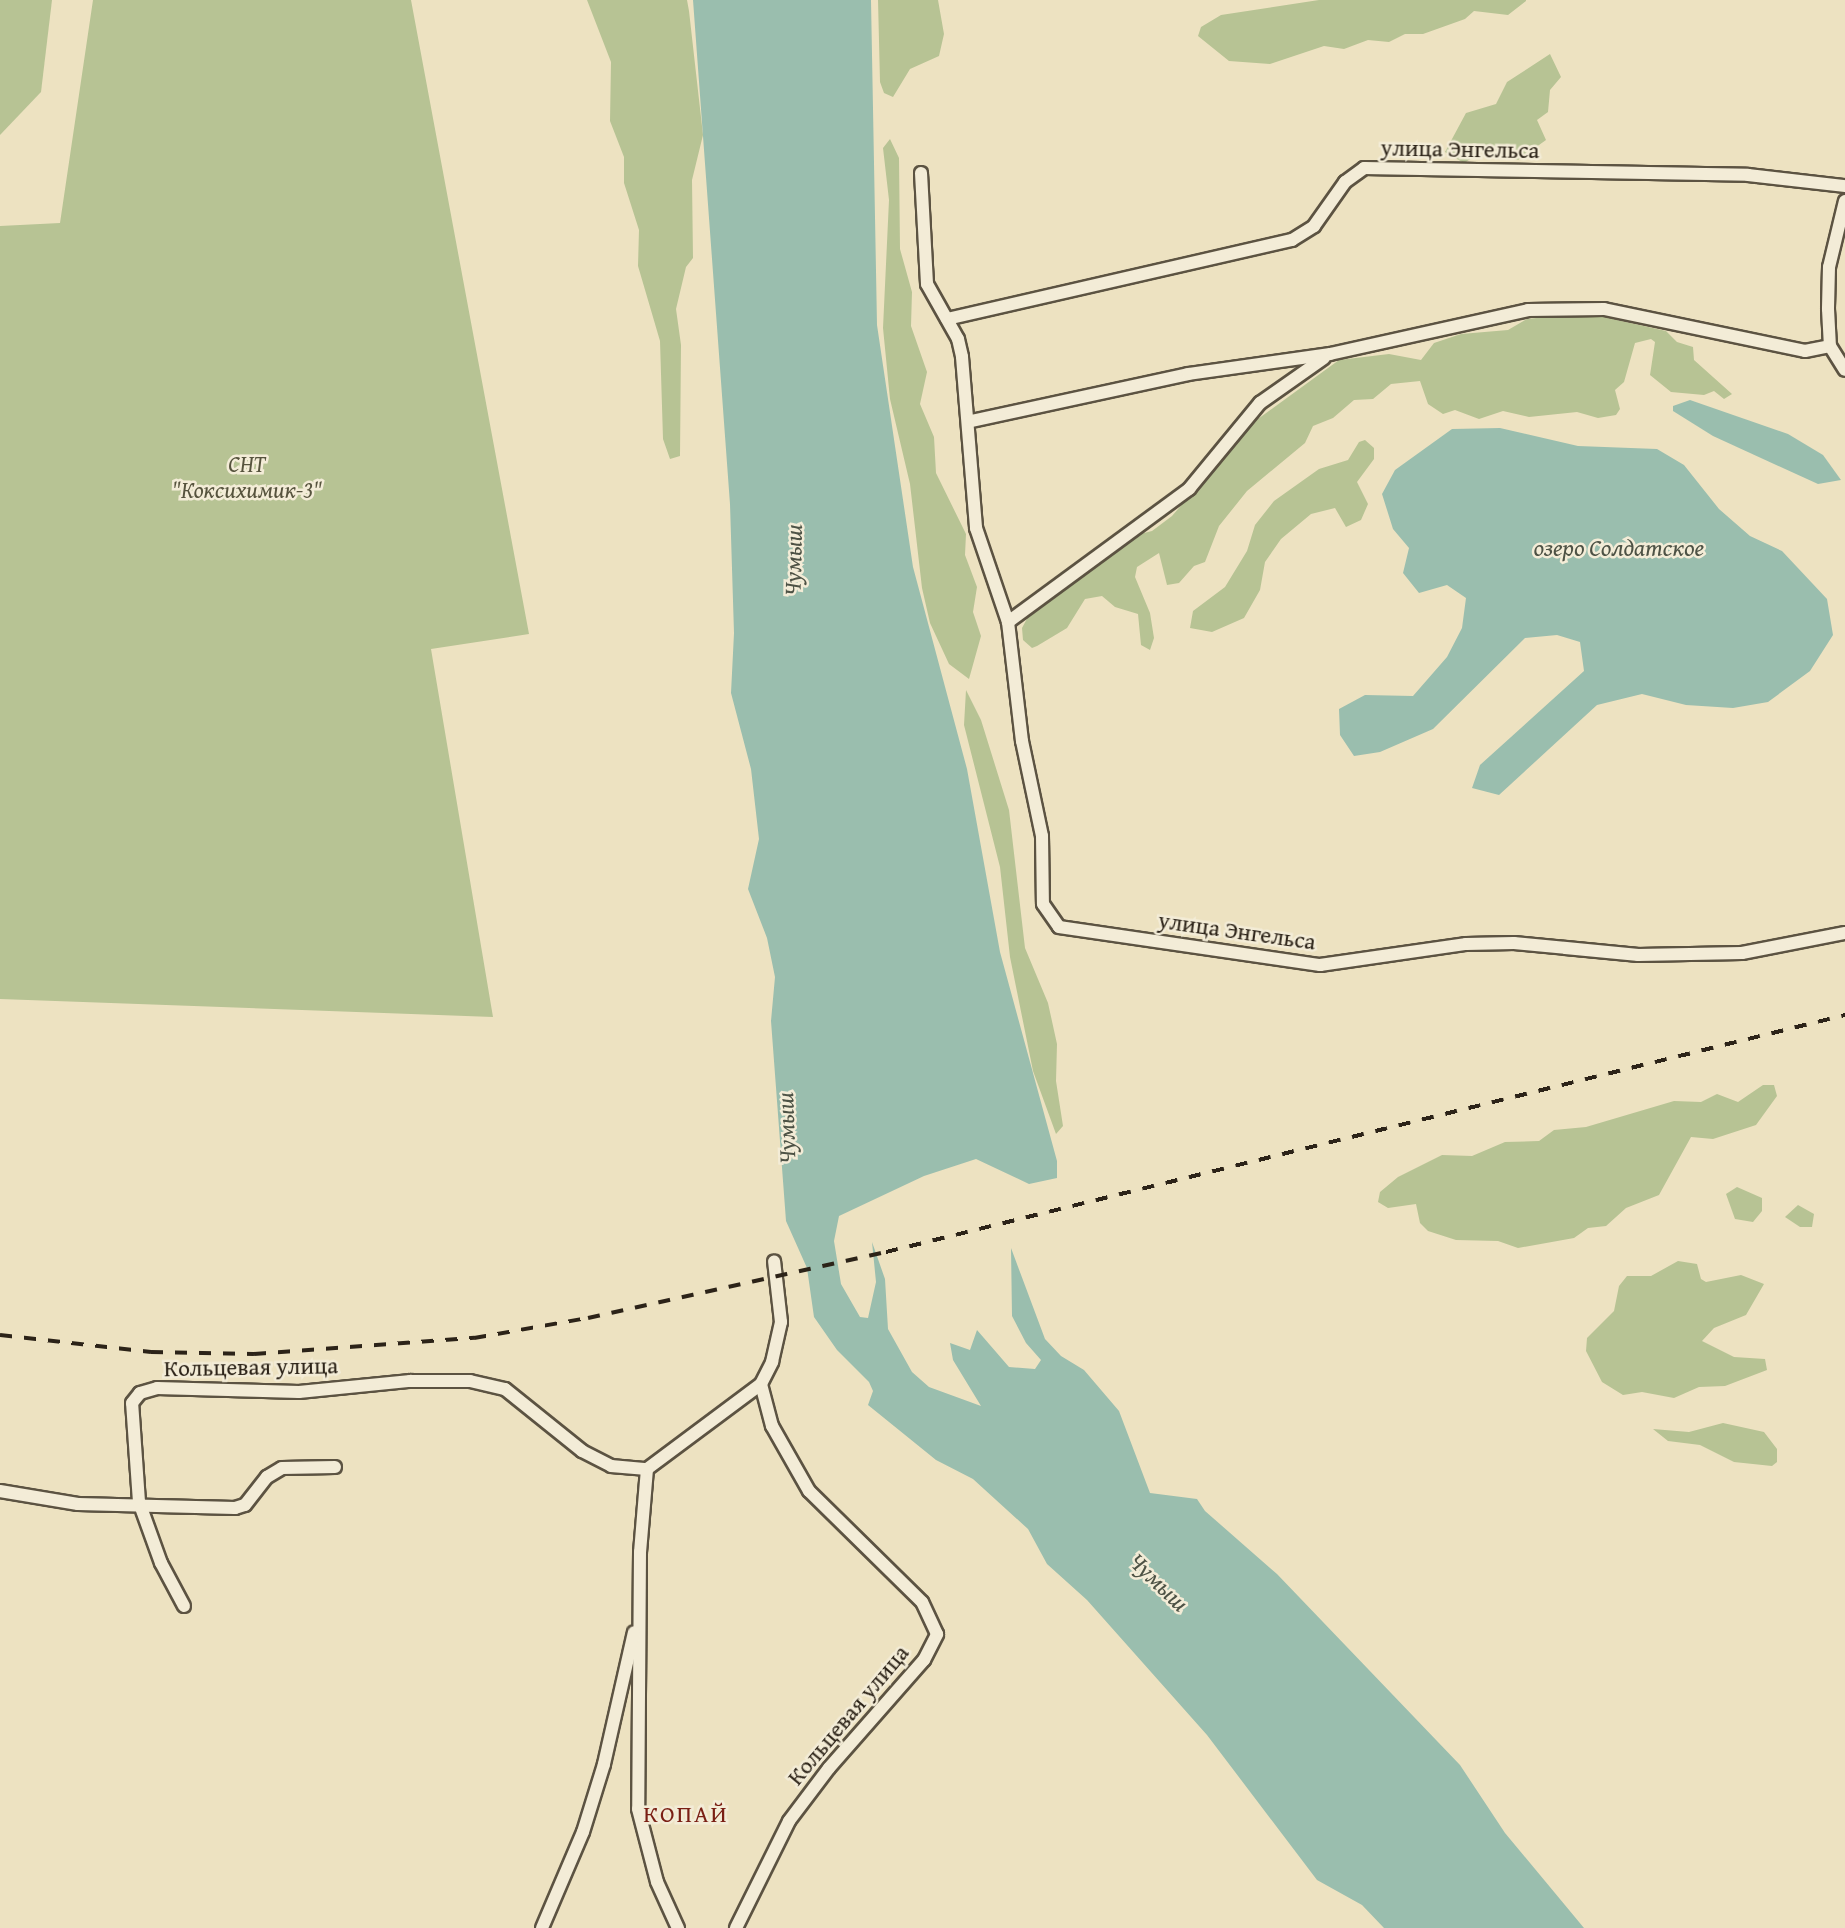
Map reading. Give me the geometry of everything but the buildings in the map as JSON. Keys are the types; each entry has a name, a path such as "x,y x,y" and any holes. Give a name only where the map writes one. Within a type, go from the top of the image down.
{"street":[{"name":"улица Энгельса","path":"947,319 1292,240 1314,226 1345,182 1364,168 1748,175 1845,186"},
{"name":"улица Энгельса","path":"921,173 927,284 947,319 962,357 971,421 967,452 976,528 1008,622 1022,741 1042,836 1043,904 1059,927 1320,965 1466,944 1514,943 1638,955 1742,953 1845,933"},
{"path":"1845,201 1829,267 1830,346 1845,370"},
{"path":"971,421 1188,374 1330,354 1452,323 1562,308 1604,309 1805,351 1830,346"},
{"path":"1008,622 1168,507 1189,489 1260,403 1330,354"},
{"path":"678,1928 657,1882 638,1809 640,1609 647,1469 761,1384 772,1362 781,1322 774,1261"},
{"name":"Кольцевая улица","path":"184,1606 160,1563 139,1503 132,1403 140,1393 157,1388 299,1392 410,1381 471,1381 505,1389 582,1451 611,1465 647,1469"},
{"name":"Кольцевая улица","path":"736,1928 789,1822 829,1768 924,1660 937,1634 922,1602 809,1491 772,1426 761,1384"},
{"path":"0,1491 78,1504 139,1503 235,1508 254,1497 267,1477 282,1468 335,1467"},
{"path":"542,1928 583,1832 604,1764 640,1609"}],"green space":[{"path":"0,0 52,0 41,92 0,135"},
{"name":"СНТ \"Коксихимик-3\"","path":"93,0 411,0 529,634 431,649 493,1017 0,999 0,226 60,223"},
{"path":"587,0 687,0 689,11 703,135 692,180 693,258 686,267 676,309 681,345 680,456 670,459 663,439 660,341 638,266 639,230 624,183 624,157 610,121 611,62"},
{"path":"878,0 938,0 944,34 939,56 910,69 893,97 884,93 880,82"},
{"path":"1319,0 1526,1 1508,15 1474,11 1465,19 1423,34 1405,34 1389,42 1368,40 1344,49 1324,46 1270,64 1229,61 1198,36 1201,27 1221,15"},
{"path":"1550,54 1561,77 1550,90 1548,112 1537,120 1546,140 1518,160 1482,152 1464,163 1445,152 1466,113 1496,104 1507,82"},
{"path":"890,139 899,158 900,249 912,292 911,326 927,372 920,404 934,437 936,473 966,534 965,555 977,587 973,612 981,636 969,679 949,664 930,623 922,588 910,484 890,399 883,328 889,200 883,148"},
{"path":"1595,315 1666,331 1677,342 1693,347 1694,360 1732,394 1724,399 1714,391 1704,395 1671,392 1650,375 1655,342 1651,339 1635,343 1624,382 1615,390 1620,409 1616,415 1598,418 1577,412 1529,417 1503,411 1479,419 1455,410 1443,414 1428,404 1420,381 1391,384 1373,399 1354,400 1333,418 1313,426 1305,443 1247,491 1219,526 1205,562 1194,566 1179,583 1167,585 1159,553 1137,567 1135,577 1150,613 1154,638 1150,650 1141,645 1138,614 1115,607 1102,596 1085,599 1067,628 1037,646 1032,648 1023,640 1022,628 1030,613 1136,535 1152,531 1172,516 1251,424 1339,360 1389,354 1421,360 1434,343 1461,334 1508,330 1527,319"},
{"path":"1365,440 1374,448 1374,459 1357,482 1368,504 1361,520 1346,527 1335,508 1311,514 1281,539 1265,562 1260,590 1244,618 1212,632 1190,628 1193,611 1225,587 1247,551 1255,525 1274,501 1319,469 1348,460 1359,442"},
{"path":"966,690 981,720 1009,810 1025,948 1048,1003 1057,1044 1056,1081 1063,1126 1056,1134 1033,1071 1010,957 1000,867 964,725"},
{"path":"1763,1085 1774,1085 1777,1096 1756,1125 1713,1139 1691,1137 1659,1195 1626,1208 1606,1226 1588,1228 1574,1238 1518,1248 1498,1241 1456,1240 1428,1231 1420,1223 1416,1204 1388,1208 1378,1202 1380,1192 1398,1177 1442,1155 1472,1156 1505,1142 1539,1141 1554,1130 1586,1127 1674,1101 1701,1102 1717,1094 1738,1102"},
{"path":"1737,1187 1762,1198 1762,1211 1753,1222 1735,1219 1726,1194"},
{"path":"1798,1205 1814,1214 1812,1227 1800,1227 1785,1217"},
{"path":"1678,1261 1697,1264 1701,1279 1706,1282 1741,1275 1764,1284 1746,1315 1714,1328 1702,1341 1734,1357 1765,1359 1767,1370 1725,1386 1699,1387 1674,1398 1642,1392 1623,1395 1602,1382 1586,1351 1587,1338 1614,1311 1619,1286 1627,1276 1651,1276"},
{"path":"1723,1423 1764,1432 1777,1449 1777,1462 1772,1466 1734,1462 1700,1445 1668,1441 1653,1429 1689,1432"}],"water":[{"name":"Чумыш","path":"693,0 871,0 877,325 913,567 967,769 1000,952 1057,1161 1057,1178 1029,1184 976,1159 924,1176 839,1216 834,1241 841,1284 860,1317 868,1318 876,1282 872,1242 885,1279 888,1329 912,1372 929,1387 981,1406 953,1360 950,1343 970,1350 977,1330 1009,1367 1035,1369 1041,1360 1026,1343 1012,1316 1011,1248 1045,1339 1061,1356 1084,1370 1119,1411 1150,1493 1197,1499 1205,1511 1277,1574 1460,1765 1505,1833 1584,1928 1384,1928 1362,1905 1317,1880 1207,1735 1087,1600 1047,1564 1028,1529 973,1479 936,1460 868,1405 873,1391 869,1382 837,1350 814,1317 807,1268 786,1221 771,1021 775,977 767,938 748,889 759,839 751,769 731,693 734,633 730,504"},
{"path":"1690,400 1788,434 1823,455 1841,480 1818,484 1713,436 1673,411 1673,406"},
{"name":"озеро Солдатское","path":"1500,428 1578,446 1657,449 1684,465 1719,509 1750,536 1782,551 1827,599 1833,635 1810,671 1768,702 1733,708 1686,705 1642,694 1597,705 1499,795 1472,788 1480,765 1584,671 1580,642 1557,635 1525,638 1433,729 1380,752 1354,756 1340,735 1339,709 1365,695 1413,696 1447,657 1462,628 1466,598 1447,585 1419,593 1403,573 1409,548 1393,529 1382,494 1395,470 1452,429"}],"railway":[{"path":"0,1335 151,1352 254,1354 474,1338 588,1318 886,1252 1845,1015"}],"district":[{"name":"КОПАЙ","path":"686,1814"}]}
